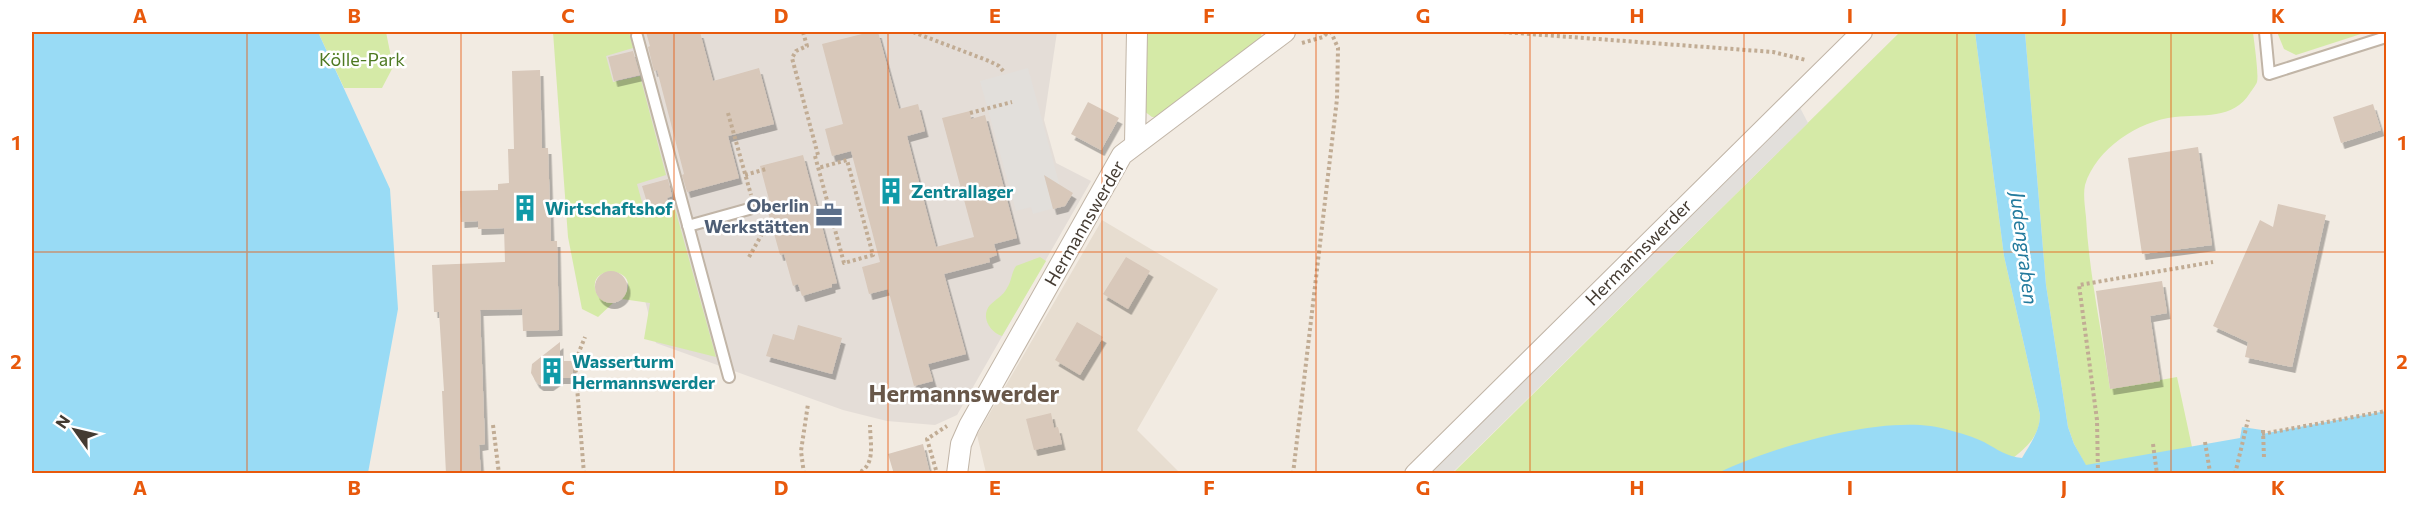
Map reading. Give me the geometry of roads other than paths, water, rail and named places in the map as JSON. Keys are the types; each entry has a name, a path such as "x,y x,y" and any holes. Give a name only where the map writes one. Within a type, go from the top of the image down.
{"street":[{"path":"1135,144 1137,32"},
{"name":"Hermannswerder","path":"957,474 961,444 969,426 1122,155 1285,32"},
{"name":"Hermannswerder","path":"1414,474 1862,32"}],"lane":[{"path":"2265,32 2269,74 2386,37"},
{"path":"637,36 729,377"},
{"path":"688,225 753,213"}],"water":[{"path":"32,32 318,32 390,189 398,309 368,473 32,473"},
{"name":"Judengraben","path":"1975,32 2025,32 2046,285 2068,427 2074,444 2086,465 2240,438 2242,427 2262,430 2262,434 2386,411 2386,473 1718,473 1799,443 1864,428 1896,425 1925,425 1949,430 1976,438 2002,452 2022,458 2036,432 2040,415 2004,256"}],"place":[{"name":"Zentrallager","path":"891,191"},
{"name":"Wirtschaftshof","path":"525,208"},
{"name":"Oberlin Werkstätten","path":"829,215"},
{"name":"Wasserturm Hermannswerder","path":"552,371"}],"district":[{"name":"Hermannswerder","path":"964,392"}],"park label":[{"name":"Kölle-Park","path":"362,59"}]}
